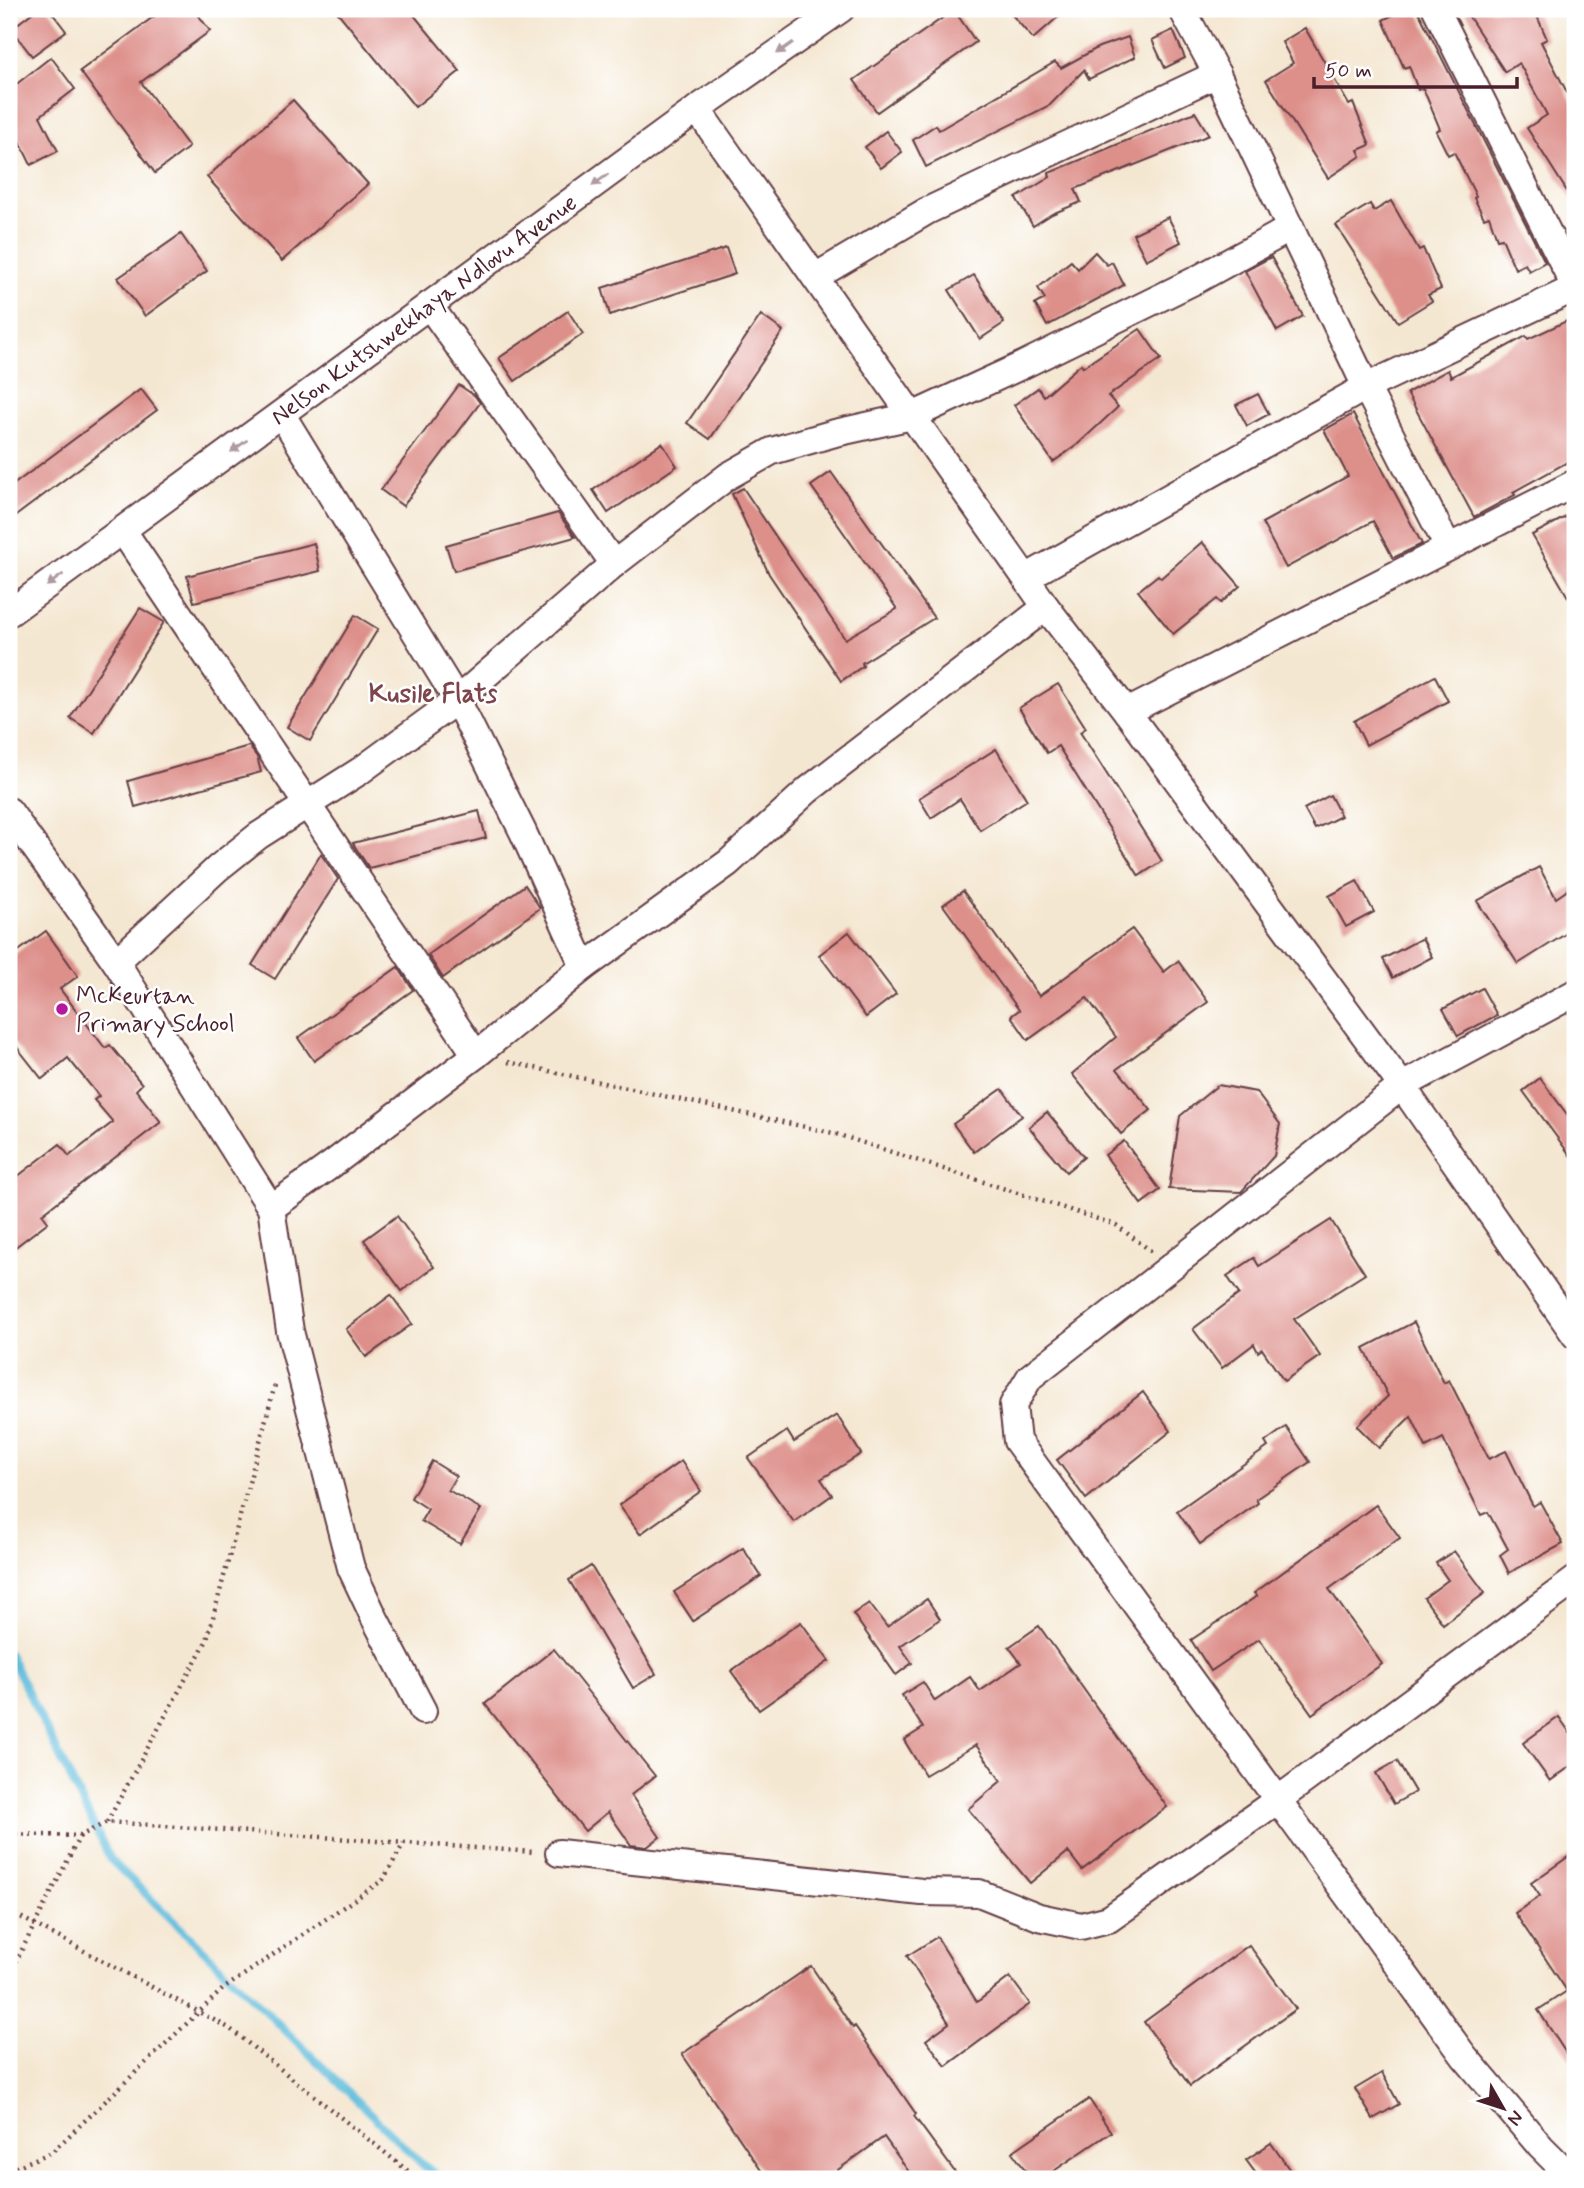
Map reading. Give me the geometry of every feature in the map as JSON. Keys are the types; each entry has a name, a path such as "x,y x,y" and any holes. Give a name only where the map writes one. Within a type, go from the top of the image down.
{"street":[{"name":"Nelson Kutshwekhaya Ndlovu Avenue","path":"9,613 697,109 841,9"},
{"path":"1182,9 1217,74 1366,387 1448,547"},
{"path":"1027,577 1366,387 1575,288 1436,9"},
{"path":"815,277 927,211 1217,74"},
{"path":"697,109 1046,607 1127,712 1402,1086 1575,1335"},
{"path":"116,962 258,836 308,806 457,700 614,564 728,476 772,451 835,433 912,416 1198,279 1291,228"},
{"path":"429,305 614,564"},
{"path":"282,415 457,700 523,832 584,967"},
{"path":"1127,712 1575,484"},
{"path":"123,531 477,1055"},
{"path":"271,1208 477,1055 584,967 728,863 808,790 1046,607"},
{"path":"9,811 116,962 271,1208 290,1331 351,1568 423,1711"},
{"path":"1573,2179 1541,2147 1464,2056 1017,1441 1013,1405 1030,1377 1402,1086 1575,993"},
{"path":"559,1853 922,1892 979,1893 1039,1917 1081,1926 1109,1919 1279,1799 1575,1580"}],"path":[{"path":"477,1055 833,1133 1116,1225 1173,1267"},
{"path":"107,1822 207,1640 275,1385"},
{"path":"9,1834 80,1836 107,1822 559,1853"},
{"path":"9,1975 80,1836"},
{"path":"9,2170 52,2152 223,1989 383,1880 404,1843"},
{"path":"9,1911 229,2028 418,2179"}],"building":[{"path":"37,9 49,9 66,31 32,56 11,29"},
{"path":"164,9 194,9 210,31 141,82 189,147 155,173 80,71"},
{"path":"335,9 409,9 460,71 415,107"},
{"path":"1007,9 1067,9 1033,39"},
{"path":"1404,9 1417,9 1545,262 1529,271 1525,264 1515,269 1502,238 1497,239 1489,216 1484,218 1454,152 1448,155 1436,131 1440,129 1423,88 1418,90 1409,66 1404,68 1383,20"},
{"path":"1464,9 1534,9 1547,39 1541,42 1575,108 1575,204 1527,128 1547,115 1519,63 1505,72"},
{"path":"954,10 976,42 877,112 854,80"},
{"path":"1305,28 1349,105 1353,103 1370,145 1358,150 1361,156 1328,178 1266,80 1293,63 1282,42"},
{"path":"1173,30 1185,58 1165,68 1152,40"},
{"path":"1128,37 1135,57 1089,79 1084,70 1050,105 926,167 913,140 936,125 939,130 1055,62 1061,68 1099,47"},
{"path":"51,57 75,89 40,116 58,151 31,165 16,134 9,139 9,90"},
{"path":"293,100 368,184 282,261 207,177"},
{"path":"1195,112 1209,135 1075,189 1081,202 1052,214 1033,226 1016,198 1050,177 1049,173"},
{"path":"886,131 902,152 881,168 865,147"},
{"path":"1391,201 1419,250 1423,248 1441,289 1428,295 1432,301 1398,322 1336,225 1370,204 1374,211"},
{"path":"1168,217 1181,242 1146,260 1133,234"},
{"path":"181,234 207,271 145,316 118,278"},
{"path":"726,248 735,274 610,315 602,288"},
{"path":"1095,252 1107,265 1112,262 1124,285 1047,326 1035,304 1045,299 1038,288 1071,261 1078,269"},
{"path":"1271,257 1303,316 1277,331 1245,271"},
{"path":"974,275 1004,323 980,339 949,290"},
{"path":"568,311 583,334 515,381 499,358"},
{"path":"761,315 783,331 710,439 687,423"},
{"path":"1575,317 1575,458 1474,517 1407,393 1448,370 1451,377 1526,336 1528,339"},
{"path":"1140,329 1161,359 1108,396 1118,407 1077,445 1053,462 1014,405 1038,388 1044,396 1081,364 1083,367"},
{"path":"459,385 480,403 403,506 381,490"},
{"path":"141,389 157,410 9,521 9,488"},
{"path":"1258,394 1269,414 1247,426 1236,405"},
{"path":"1353,414 1422,544 1393,558 1373,521 1286,568 1262,523 1348,476 1324,430"},
{"path":"662,443 677,466 608,513 593,490"},
{"path":"831,472 934,618 862,663 863,666 841,681 769,574 732,494 743,488 845,639 897,609 811,486"},
{"path":"1575,512 1575,609 1532,535"},
{"path":"558,513 575,537 454,571 446,545"},
{"path":"1202,542 1240,586 1221,603 1217,599 1173,634 1138,591 1158,575 1161,578"},
{"path":"314,543 320,571 194,602 187,576"},
{"path":"140,608 164,622 94,733 70,718"},
{"path":"355,615 378,629 310,741 287,727"},
{"path":"1435,676 1448,701 1366,745 1354,721"},
{"path":"1058,684 1086,728 1080,732 1162,861 1139,876 1058,746 1047,753 1019,708"},
{"path":"249,746 257,757 261,772 135,807 128,781"},
{"path":"996,749 1027,800 980,830 960,799 931,818 919,798"},
{"path":"1330,795 1341,816 1315,829 1304,809"},
{"path":"479,811 486,838 369,868 353,843"},
{"path":"321,854 338,879 275,979 252,965"},
{"path":"1539,867 1556,898 1575,885 1575,928 1518,964 1477,901"},
{"path":"1357,881 1374,912 1346,927 1329,896"},
{"path":"525,885 540,908 443,978 428,955"},
{"path":"963,891 1039,996 1132,929 1164,972 1178,961 1208,1002 1117,1069 1151,1110 1121,1134 1072,1074 1116,1037 1087,998 1028,1040 1011,1016 1019,1010 943,905"},
{"path":"46,931 78,976 60,989 105,1048 110,1045 142,1084 136,1090 161,1122 42,1214 48,1222 9,1252 9,1183 60,1144 69,1156 113,1122 94,1100 99,1096 68,1058 42,1079 9,1037 9,958"},
{"path":"849,932 896,994 866,1017 819,955"},
{"path":"1422,938 1432,957 1393,978 1383,959"},
{"path":"398,967 413,990 314,1061 298,1038"},
{"path":"1482,988 1497,1015 1458,1036 1443,1009"},
{"path":"1540,1078 1575,1125 1575,1162 1523,1091"},
{"path":"1218,1085 1256,1092 1280,1124 1274,1156 1241,1192 1169,1189 1180,1116"},
{"path":"1002,1089 1022,1116 974,1152 953,1124"},
{"path":"1047,1112 1084,1157 1066,1172 1029,1127"},
{"path":"1124,1141 1160,1190 1141,1204 1105,1155"},
{"path":"397,1216 434,1267 402,1291 364,1240"},
{"path":"1331,1220 1365,1274 1294,1319 1320,1356 1284,1381 1262,1349 1258,1352 1254,1344 1222,1368 1193,1329 1239,1294 1227,1276 1254,1258 1259,1266"},
{"path":"391,1295 412,1324 366,1357 346,1329"},
{"path":"1414,1322 1444,1383 1449,1380 1489,1459 1506,1451 1533,1506 1540,1502 1563,1544 1509,1573 1500,1555 1508,1549 1488,1512 1481,1515 1443,1438 1426,1447 1411,1416 1379,1448 1357,1426 1388,1396 1364,1348"},
{"path":"1143,1392 1171,1431 1086,1499 1057,1460"},
{"path":"837,1415 861,1454 821,1479 832,1495 794,1522 748,1458 787,1431 794,1442"},
{"path":"1286,1427 1310,1462 1256,1499 1258,1503 1200,1544 1177,1511 1268,1447 1265,1442"},
{"path":"432,1461 456,1476 448,1490 481,1509 460,1544 421,1521 428,1509 411,1498"},
{"path":"681,1461 701,1491 640,1534 619,1505"},
{"path":"1376,1505 1400,1538 1329,1589 1382,1664 1312,1714 1259,1639 1211,1671 1191,1640 1257,1596 1254,1593"},
{"path":"743,1548 761,1576 693,1621 674,1592"},
{"path":"1454,1551 1485,1593 1443,1624 1424,1598 1448,1580 1436,1563"},
{"path":"591,1566 656,1674 633,1688 569,1580"},
{"path":"927,1599 940,1619 900,1646 912,1663 896,1675 853,1614 869,1603 887,1627"},
{"path":"801,1622 829,1661 759,1710 731,1671"},
{"path":"1039,1626 1167,1807 1082,1870 1068,1852 1030,1883 968,1809 1001,1781 976,1745 925,1775 904,1740 923,1728 902,1695 923,1682 935,1701 970,1677 980,1691 1021,1663 1009,1647"},
{"path":"554,1649 655,1776 631,1795 660,1837 647,1847 631,1845 608,1812 585,1831 485,1704"},
{"path":"1559,1717 1575,1740 1575,1763 1550,1781 1523,1743"},
{"path":"1397,1761 1415,1792 1394,1804 1376,1773"},
{"path":"1575,1852 1575,2067 1538,2010 1567,1991 1515,1913 1540,1896 1531,1883"},
{"path":"937,1937 977,2002 1010,1977 1030,2004 946,2066 926,2040 949,2023 907,1956"},
{"path":"1249,1945 1296,2009 1190,2086 1144,2022"},
{"path":"811,1966 960,2179 914,2179 884,2137 825,2179 767,2179 682,2054"},
{"path":"1382,2073 1399,2104 1373,2119 1355,2089"},
{"path":"1089,2099 1111,2132 1042,2179 1032,2179 1012,2152"},
{"path":"1271,2143 1296,2179 1260,2179 1246,2160"}],"waterway":[{"path":"9,1654 111,1860 423,2165 442,2179"}],"place":[{"name":"McKeurtan Primary School","path":"62,1009"}],"district":[{"name":"Kusile Flats","path":"433,693"}]}
